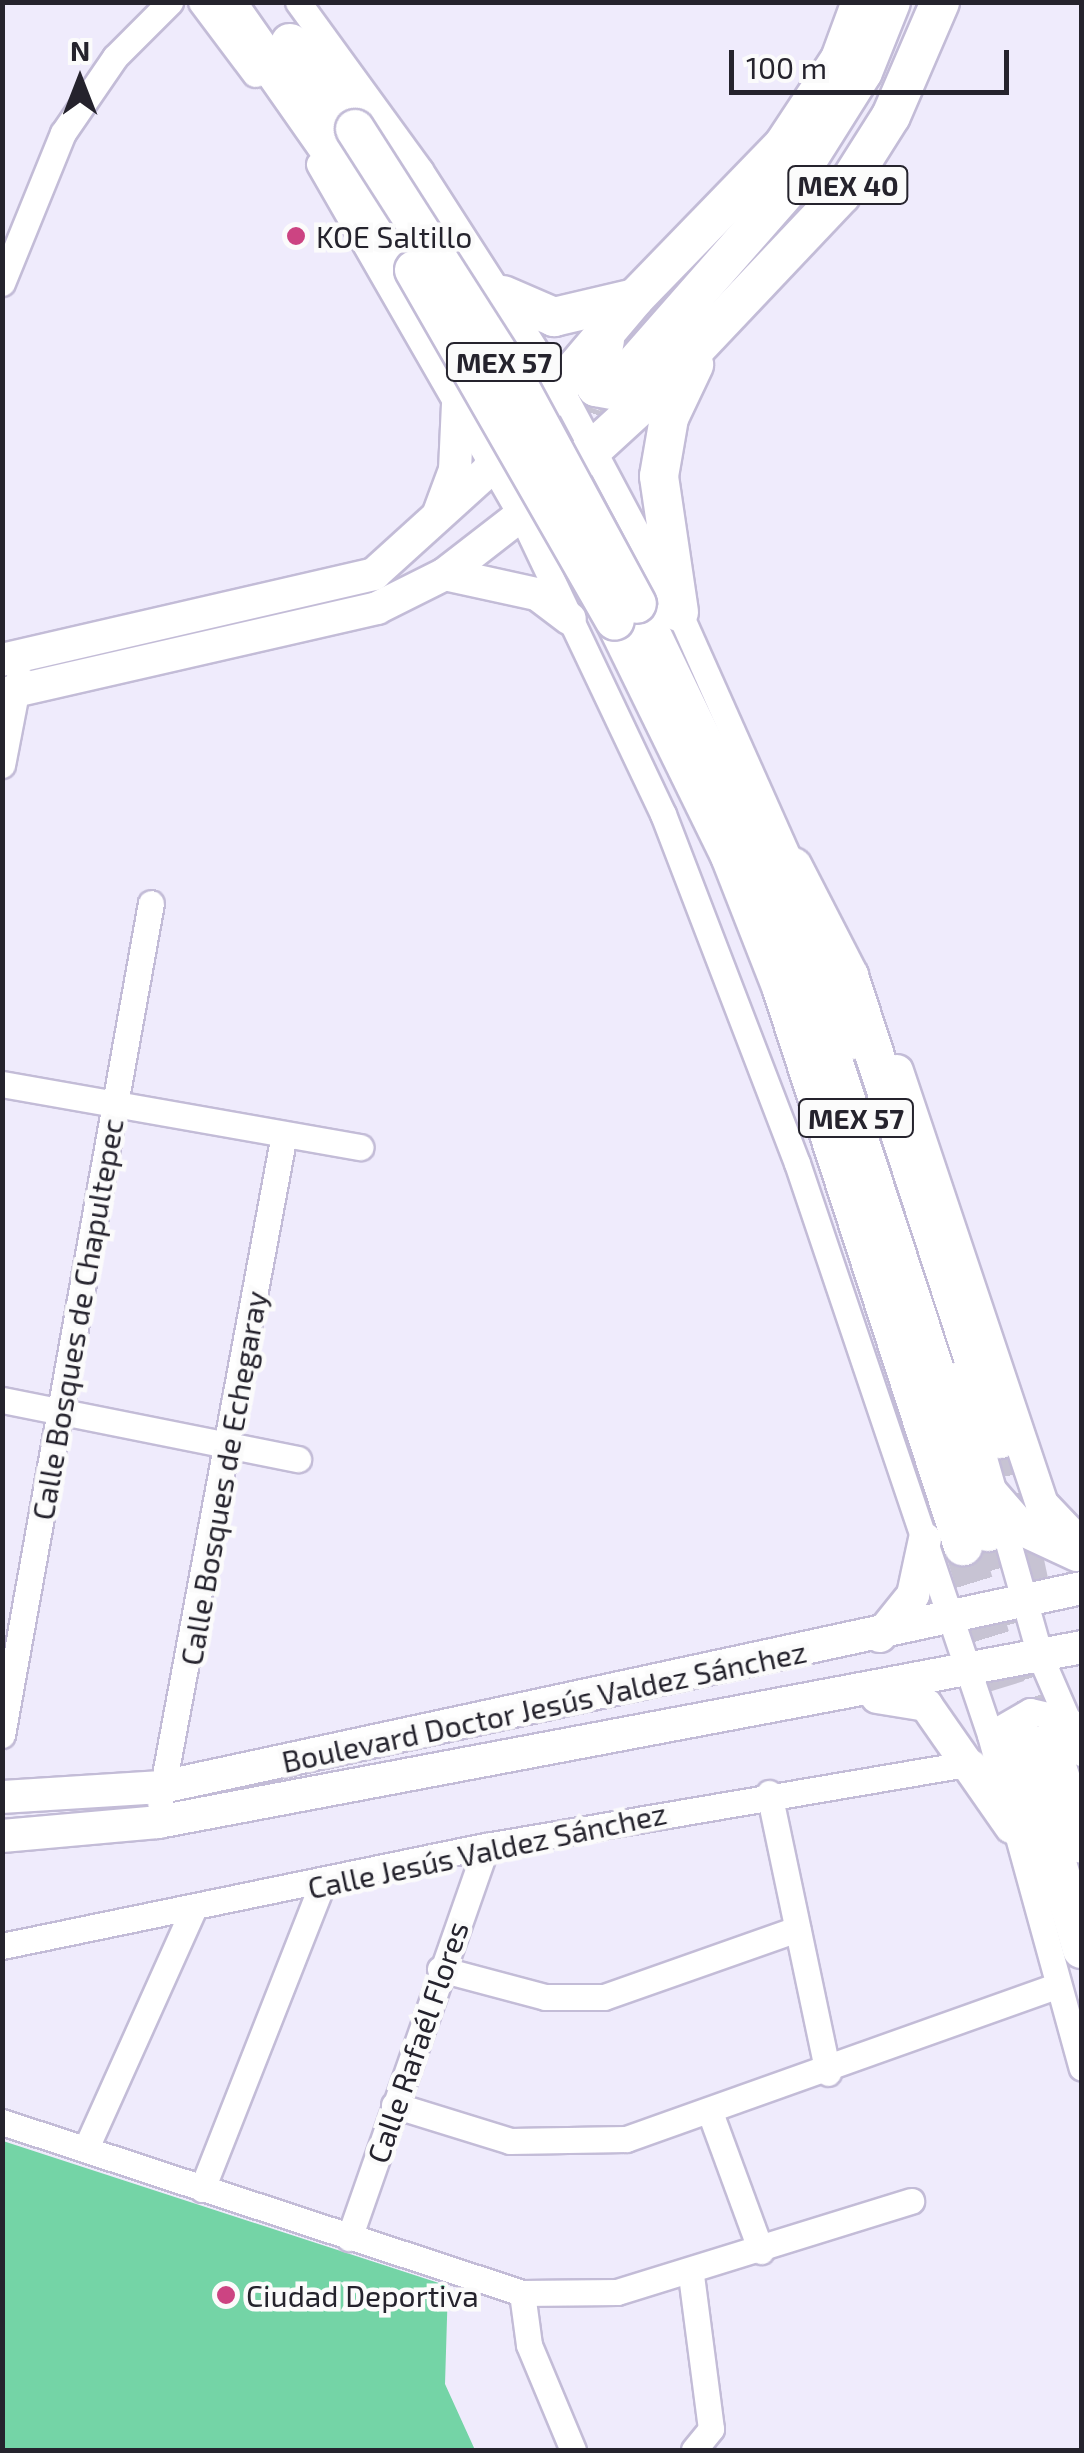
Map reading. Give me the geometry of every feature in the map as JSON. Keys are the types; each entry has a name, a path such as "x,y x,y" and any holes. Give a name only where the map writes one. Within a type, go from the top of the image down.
{"highway":[{"name":"MEX 57","path":"226,2 368,196 626,613 782,905 962,1539"},
{"name":"MEX 57","path":"258,2 355,129 517,382 626,613 730,856 962,1539"},
{"name":"MEX 40","path":"493,466 635,298 784,144 840,60 861,2"},
{"path":"611,328 594,362 596,387 638,386 792,185 863,72 890,2"},
{"name":"MEX 40","path":"521,515 594,449 638,386 708,335 841,195 891,116 940,2"},
{"path":"507,302 554,317 635,298"},
{"path":"680,612 659,476 669,418 708,335"},
{"path":"572,599 727,904 840,1218 873,1270"},
{"path":"794,867 830,926 998,1439"},
{"path":"782,905 871,1104"},
{"path":"1036,1727 1073,1770 1082,1844"},
{"path":"1036,1727 1082,1949"}],"main road":[{"path":"430,530 455,470 458,405"},
{"path":"13,658 346,584 401,560 493,466"},
{"path":"10,692 342,617 445,574 521,515"},
{"path":"445,574 572,599"},
{"path":"830,926 871,992 1042,1504 1082,1546"},
{"path":"992,1492 1026,1531 1082,1556"},
{"path":"880,1636 962,1539"},
{"name":"Boulevard Doctor Jesús Valdez Sánchez","path":"2,1797 162,1787 880,1636 1082,1588"},
{"name":"Boulevard Doctor Jesús Valdez Sánchez","path":"2,1836 158,1822 1082,1647"},
{"path":"792,1700 926,1705 973,1763 1011,1826"}],"street":[{"path":"2,283 63,133 115,57 170,2"},
{"path":"201,2 302,136 572,599 690,883 798,1163 962,1539 1026,1602 1040,1656 1036,1727 1011,1826 1082,2068"},
{"path":"298,2 507,302 560,388 680,612 794,867 992,1492 962,1539 950,1620 967,1670 1036,1727"},
{"path":"431,360 480,365 506,342 507,302"},
{"path":"572,599 578,560 625,542 645,546"},
{"path":"2,765 13,658"},
{"name":"Calle Bosques de Chapultepec","path":"2,1735 151,903"},
{"path":"2,1084 360,1147"},
{"name":"Calle Bosques de Echegaray","path":"158,1822 230,1446 284,1134"},
{"path":"2,1400 298,1459"},
{"name":"Calle Jesús Valdez Sánchez","path":"2,1946 320,1886 486,1846 769,1793 973,1763"},
{"path":"769,1793 828,2073"},
{"name":"Calle Rafaél Flores","path":"349,2238 486,1846"},
{"path":"202,2189 320,1886"},
{"path":"86,2148 194,1908"},
{"path":"440,1970 545,1997 604,1998 796,1929"},
{"path":"394,2105 549,2145 626,2139 711,2115 1055,1986"},
{"path":"711,2115 761,2251"},
{"path":"2,2122 522,2293 594,2296 691,2274 910,2201"},
{"path":"691,2274 711,2429 694,2450"},
{"path":"522,2293 529,2346 573,2450"}],"green space":[{"name":"Ciudad Deportiva","path":"3,2141 448,2286 445,2384 475,2450 3,2450"}],"tunnel":[{"path":"579,469 599,410 626,374"},
{"path":"999,1439 1035,1608"},
{"path":"988,1532 1043,1725"},
{"path":"963,1546 1006,1687"}],"place":[{"name":"KOE Saltillo","path":"296,236"},
{"name":"Ciudad Deportiva","path":"226,2295"}]}
